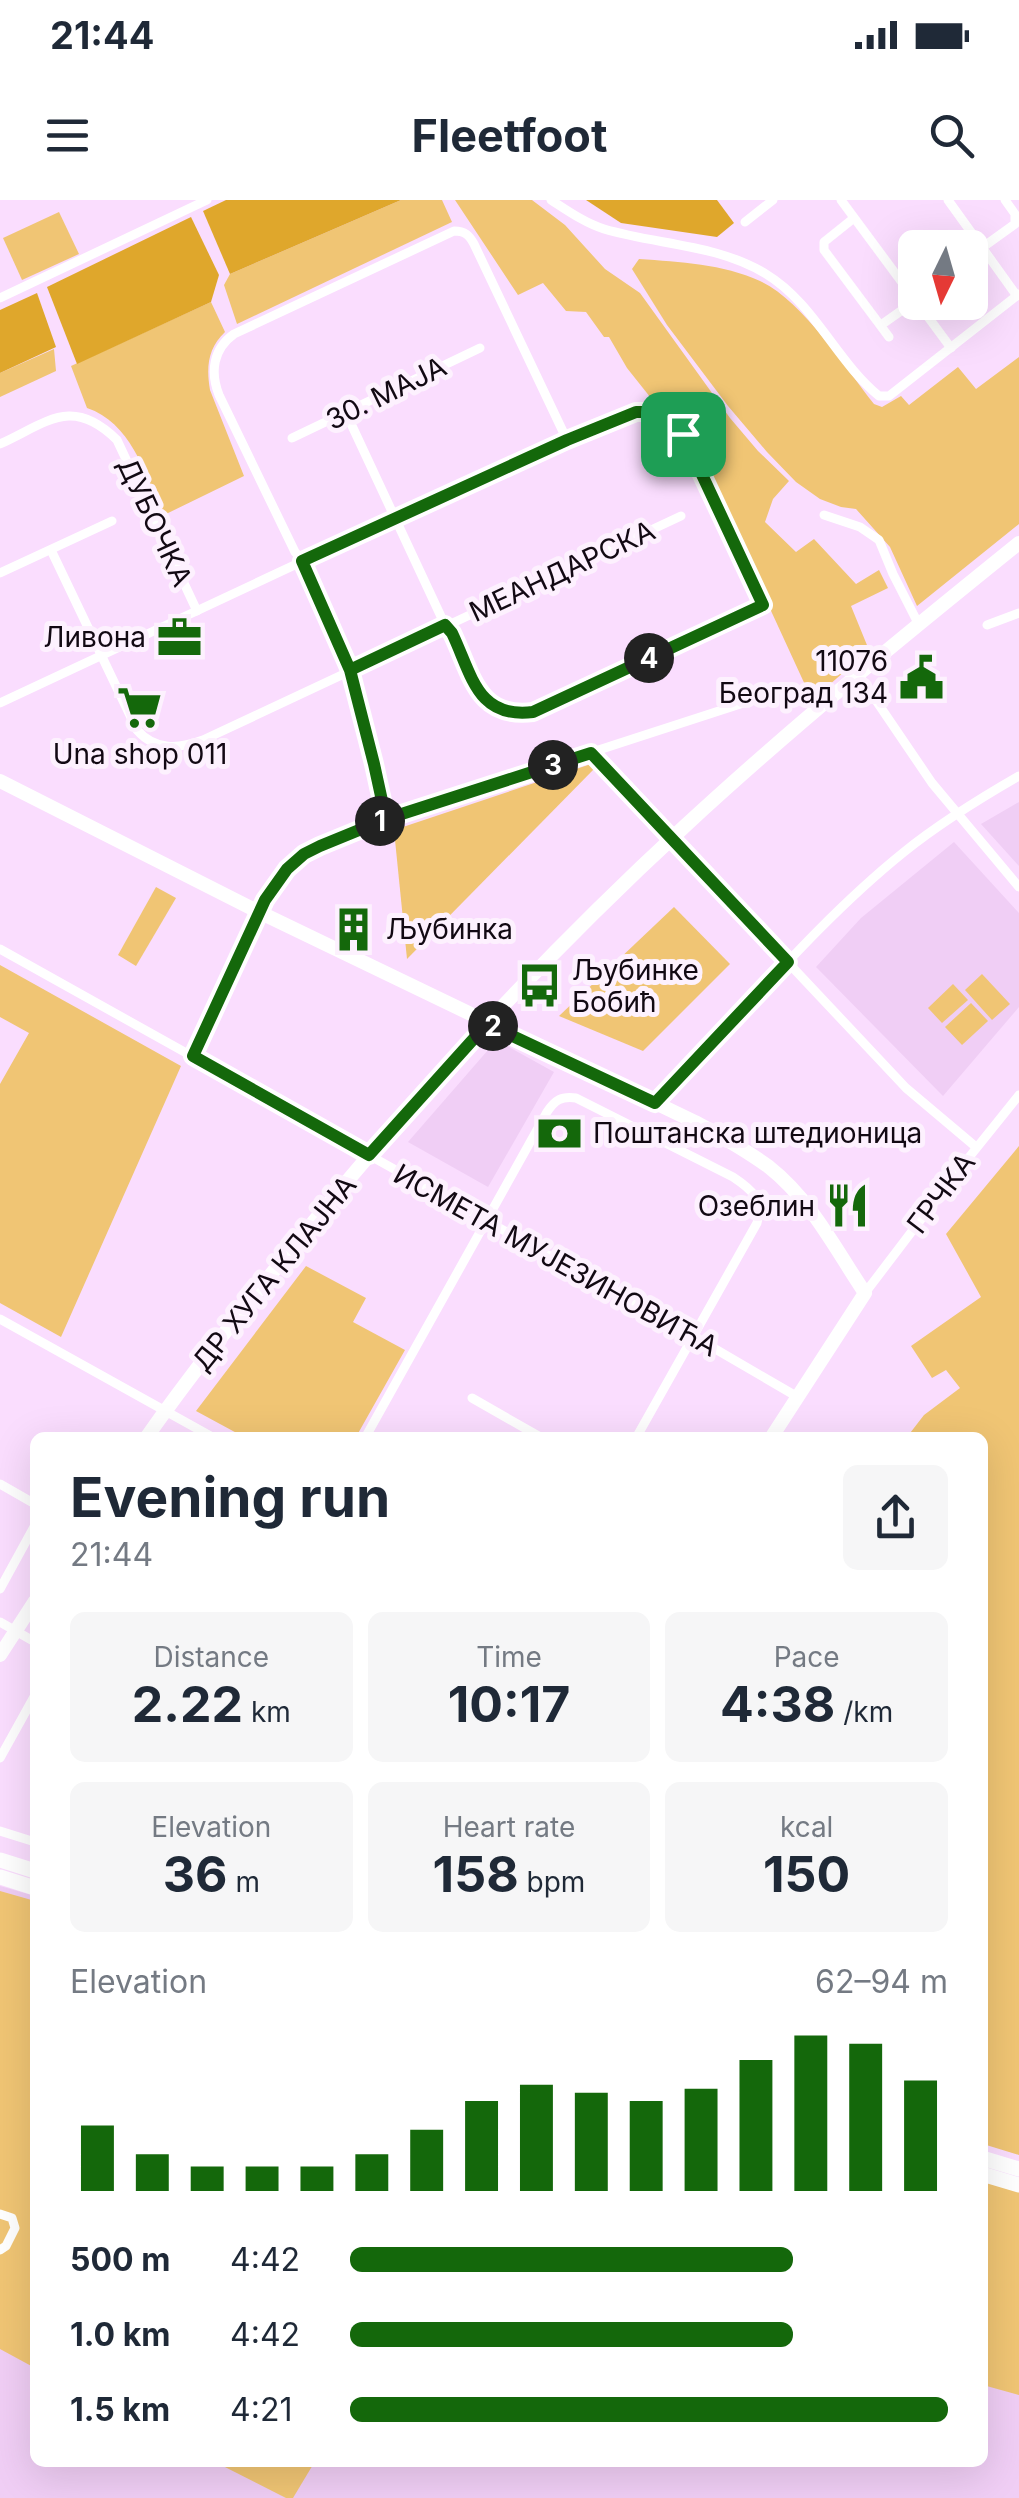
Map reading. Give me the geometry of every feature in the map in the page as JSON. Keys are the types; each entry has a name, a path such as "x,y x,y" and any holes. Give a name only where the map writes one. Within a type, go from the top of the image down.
{"main road":[{"name":"ДР ХУГА КЛАЈНА","path":"150,1432 369,1155 555,952 672,839 858,674 1019,543"},
{"path":"0,781 259,912 655,1103 727,1140 783,1179 812,1212 865,1293 775,1432"},
{"path":"0,1656 30,1608"},
{"path":"0,1860 30,1869"},
{"path":"0,1877 30,1886"},
{"path":"988,2160 1019,2169"},
{"path":"988,2176 1019,2186"}],"street":[{"path":"0,298 184,205 207,200"},
{"path":"551,200 600,227 717,253 769,276 799,302 876,395 882,397 889,396 1018,295 988,254"},
{"path":"745,222 773,200"},
{"path":"841,200 898,277"},
{"path":"948,200 970,230"},
{"path":"988,243 1015,224 1015,214 1005,200"},
{"path":"854,218 824,242 824,250 889,337"},
{"path":"386,819 350,670 302,561 220,395 214,369 218,351 234,334 454,231 465,232 567,440"},
{"path":"881,325 898,313"},
{"path":"931,320 952,348"},
{"name":"30. МАЈА","path":"292,438 480,348"},
{"path":"0,703 302,561 396,518 567,440 641,411 656,412 683,434 763,605 533,712 522,714 490,706 445,625 396,518 346,413"},
{"name":"ДУБОЧКА","path":"0,444 57,417 87,418 103,427 117,440 197,611"},
{"name":"МЕАНДАРСКА","path":"51,550 137,730 145,739 175,747 204,740 682,516"},
{"path":"824,516 862,528 878,540 919,624"},
{"path":"0,574 112,521"},
{"path":"987,625 1019,614"},
{"path":"858,674 956,814 1019,887"},
{"path":"193,1056 259,912 287,869 304,854 338,836 386,819 766,696"},
{"path":"591,753 906,1088 976,1148"},
{"path":"655,1103 788,962 890,864 956,814 1019,776"},
{"name":"ИСМЕТА МУЈЕЗИНОВИЋА","path":"0,949 796,1396"},
{"name":"ГРЧКА","path":"865,1293 1019,1095"},
{"path":"369,1432 548,1112 561,1098 576,1098 733,1177 754,1193 759,1204 759,1216 639,1432"},
{"path":"0,1319 204,1432"},
{"path":"472,1398 532,1432"},
{"path":"0,1484 30,1501"},
{"path":"0,1588 30,1534"},
{"path":"0,1622 30,1639"},
{"path":"0,1758 30,1704"},
{"path":"0,1831 30,1840"},
{"path":"0,2214 12,2218 15,2228 0,2250"}],"shaded area":[{"path":"226,200 401,200 230,274 203,211"},
{"path":"401,200 442,200 452,222 237,324 224,285 230,274"},
{"path":"455,200 532,200 565,225 605,269 640,293 730,418 789,481 773,499 765,522 796,552 814,539 856,584 879,570 888,588 851,606 869,650 812,700 691,437 712,422 678,392 658,407 627,368 609,337 604,337 586,312 566,311 543,283 518,295"},
{"path":"586,200 717,200 734,223 717,237 621,223"},
{"path":"59,212 79,254 22,280 3,238"},
{"path":"191,217 219,275 211,302 77,364 47,287"},
{"path":"639,259 716,267 746,275 776,290 807,319 874,404 882,407 901,396 909,405 958,367 976,389 1019,357 1019,524 917,606 890,547 856,509 820,499 796,482 728,406 667,325 632,269"},
{"path":"37,293 56,347 0,373 0,310"},
{"path":"211,302 225,332 210,358 210,390 244,476 164,515 135,452 115,425 87,408 71,366"},
{"path":"54,349 56,371 0,397 0,373"},
{"path":"591,764 595,768 407,959 394,830"},
{"path":"1019,802 1019,866 981,824"},
{"path":"954,842 1019,913 1019,1007 943,1096 816,967 861,918"},
{"path":"156,887 176,898 136,966 118,955"},
{"path":"674,907 730,964 643,1051 559,1016"},
{"path":"0,965 181,1066 61,1337 0,1303 0,1084 29,1033 0,1017"},
{"path":"982,974 1010,1004 992,1020 965,990"},
{"path":"953,984 968,1000 942,1023 928,1008"},
{"path":"971,1003 988,1021 962,1045 945,1027"},
{"path":"495,1042 554,1072 488,1187 408,1142"},
{"path":"1019,1146 1019,2155 988,2146 988,1432 911,1432 924,1415 960,1388 946,1370 932,1378 911,1346 981,1297 946,1234"},
{"path":"306,1266 366,1298 353,1322 405,1350 359,1432 235,1432 196,1411"},
{"path":"0,1886 30,1895 30,2467 988,2467 988,2191 1019,2200 1019,2498 0,2498"},
{"path":"0,1891 30,1900 30,2365 0,2349"},
{"path":"988,2182 1019,2191 1019,2395 988,2386"},
{"path":"225,2467 311,2467 293,2498"}],"place":[{"name":"Ливона","path":"179,637"},
{"name":"11076 Београд 134","path":"921,677"},
{"name":"Una shop 011","path":"140,708"},
{"name":"Љубинка","path":"353,929"},
{"name":"Љубинке Бобић","path":"539,986"},
{"name":"Поштанска штедионица","path":"560,1133"},
{"name":"Озеблин","path":"848,1206"}],"route":[{"path":"683,434 664,415 647,410 636,412 302,561 350,670 386,819 338,836 304,854 287,869 265,900 193,1056 369,1155 487,1024 655,1103 788,962 591,753 386,819 374,764 350,670 445,625 490,706 513,714 533,712 763,605 683,434"}]}
